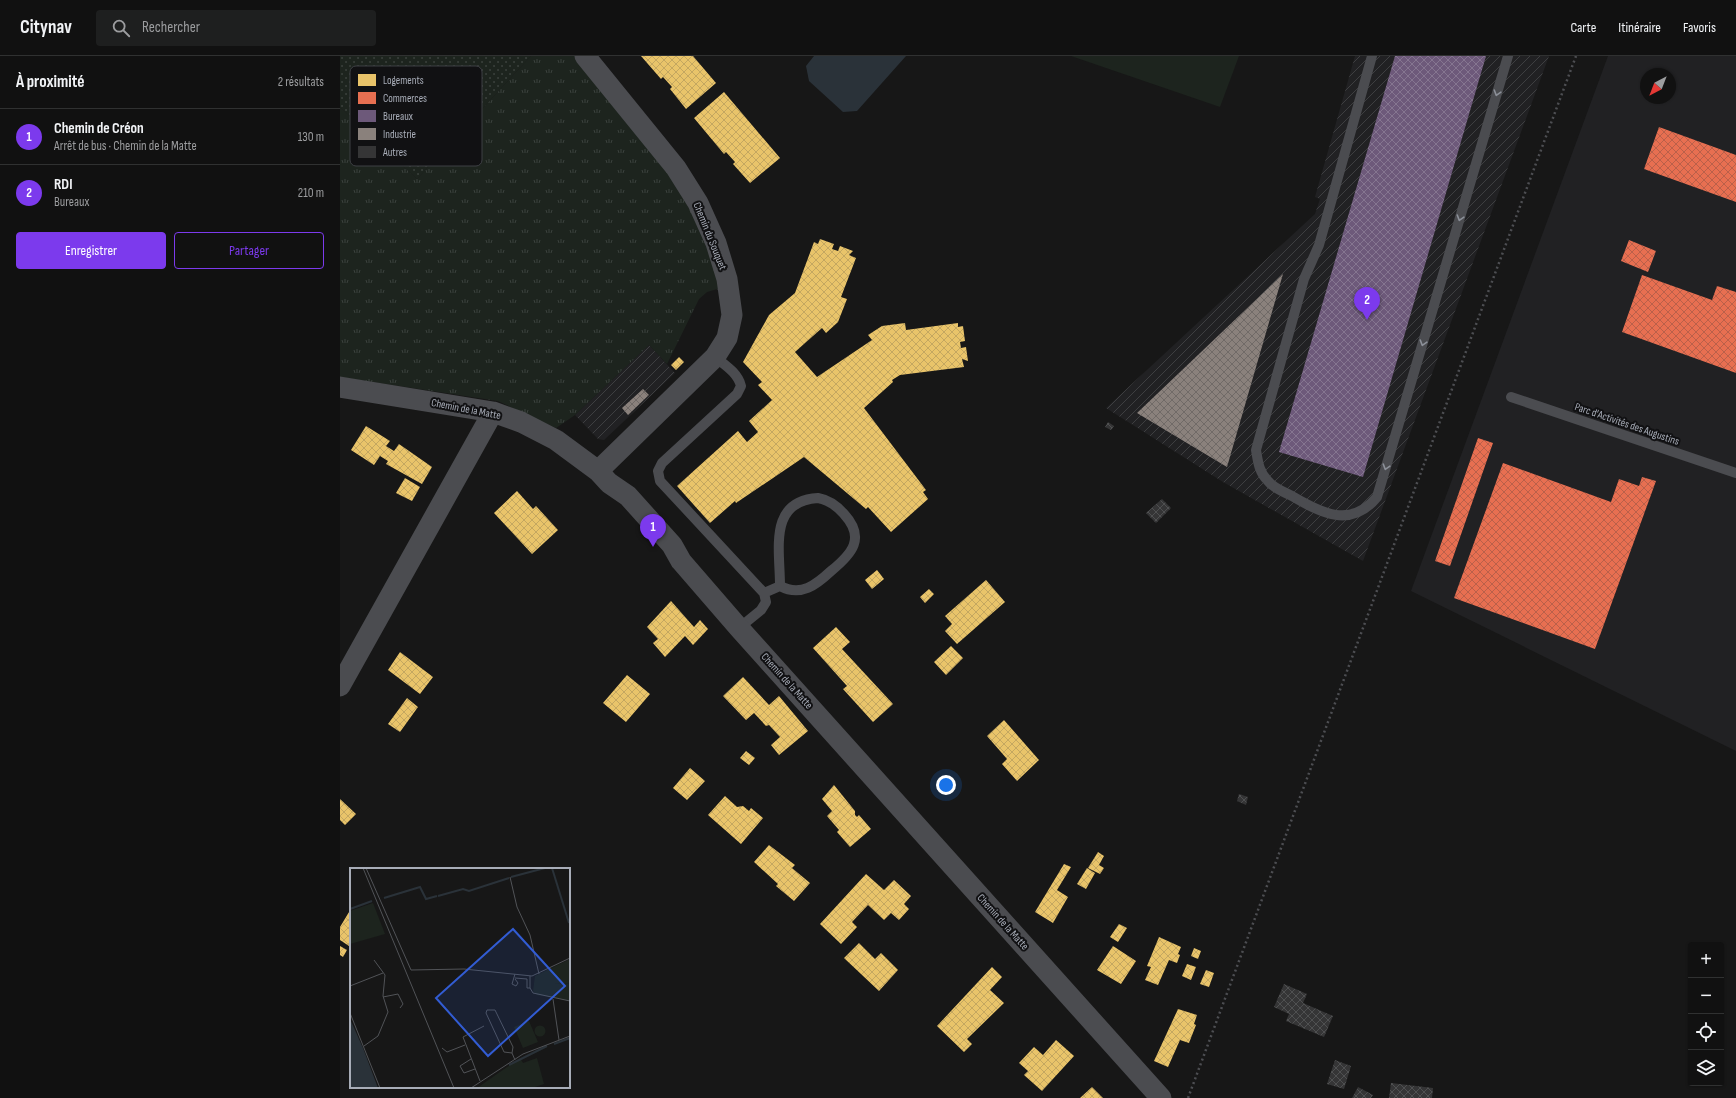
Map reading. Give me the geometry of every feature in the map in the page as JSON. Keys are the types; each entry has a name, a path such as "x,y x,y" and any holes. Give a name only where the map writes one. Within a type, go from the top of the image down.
{"street":[{"name":"Chemin du Souquet","path":"585,56 676,168 698,203 716,243 728,279 732,315 727,338 715,357 598,471"},
{"name":"Chemin de la Matte","path":"340,387 493,412 521,422 556,440 598,471 609,483 628,496 672,546 681,561 738,628 1161,1098"},
{"path":"340,686 493,412"}],"lane":[{"path":"1372,56 1319,245 1304,279 1256,450 1259,467 1268,482 1306,505 1338,517 1360,511 1370,506 1377,498 1508,56"},
{"path":"715,357 734,373 740,380 741,386 737,394 662,462 658,471 660,481 764,593 766,602 761,610 738,628"},
{"name":"Parc d'Activités des Augustins","path":"1511,397 1736,474"},
{"path":"764,593 780,586 794,591 806,589 817,583 845,560 853,550 855,541 853,527 842,511 826,499 818,498 801,500 785,513 780,523 780,586"}],"path":[{"path":"1188,1098 1576,56"}],"shaded area":[{"path":"814,56 906,56 857,111 843,112 809,81 806,66"},
{"path":"1355,56 1549,56 1363,561 1223,482 1106,408 1315,214 1320,199 1315,197"},
{"path":"1608,56 1736,56 1736,751 1411,591"},
{"path":"649,345 675,373 604,440 598,439 575,415"}],"green space":[{"path":"340,56 531,56 482,109 482,66 350,66 350,116 340,107"},
{"path":"531,56 575,56 695,206 728,305 717,289 707,292 699,299 667,364 649,345 575,415 556,428 498,401 340,377 340,107 350,116 350,166 403,166 417,179 429,166 482,166 482,109"},
{"path":"1071,56 1239,56 1220,107"},
{"path":"403,166 429,166 417,179"}],"building: Logements":[{"path":"641,56 693,56 716,83 686,109 670,89 672,87 663,77 661,79"},
{"path":"724,92 780,158 750,183 733,164 735,162 726,152 724,154 694,118"},
{"path":"820,239 834,244 832,249 838,251 840,246 853,251 849,255 856,258 841,297 847,299 838,322 826,333 822,328 795,352 817,377 872,340 868,335 882,326 905,323 906,330 958,323 958,327 963,326 965,341 960,342 961,348 966,347 968,361 962,359 964,367 900,375 892,380 893,382 864,408 926,490 923,492 928,499 891,532 868,507 866,509 804,457 736,503 735,501 710,523 677,486 738,431 747,442 758,432 749,421 772,400 758,385 762,382 743,362 769,315 795,293 814,242 818,244"},
{"path":"679,357 684,362 676,370 671,365"},
{"path":"366,426 390,441 386,446 394,451 399,444 432,467 422,484 386,464 388,461 380,456 374,465 351,450"},
{"path":"405,478 420,487 412,501 396,493"},
{"path":"517,491 533,509 536,506 558,530 532,554 494,513"},
{"path":"877,570 884,579 872,589 865,580"},
{"path":"986,580 1005,602 957,644 945,631 952,624 945,616"},
{"path":"929,589 934,594 925,603 920,597"},
{"path":"671,601 694,627 700,620 708,629 693,645 685,636 665,657 653,643 658,639 647,627"},
{"path":"836,627 850,642 842,649 893,704 873,722 843,689 847,686 813,648"},
{"path":"951,646 963,658 946,675 934,662"},
{"path":"400,652 433,677 420,694 388,670"},
{"path":"627,675 650,694 626,722 603,703"},
{"path":"743,677 769,705 779,696 808,731 779,755 771,745 780,737 769,725 766,726 754,713 746,720 723,696"},
{"path":"407,698 418,707 400,732 388,724"},
{"path":"1004,720 1039,760 1017,781 1002,764 1007,759 987,736"},
{"path":"746,751 755,758 749,765 740,758"},
{"path":"690,768 705,781 687,800 673,788"},
{"path":"834,785 855,811 855,815 857,817 859,815 871,829 850,847 837,832 839,830 827,816 832,811 822,799"},
{"path":"725,796 737,807 743,806 749,811 751,808 763,818 741,844 708,815"},
{"path":"340,799 356,814 345,825 340,820"},
{"path":"769,845 795,865 792,868 810,883 794,901 776,886 778,884 754,862"},
{"path":"1098,852 1104,856 1099,865 1104,868 1100,874 1088,868"},
{"path":"1064,864 1071,867 1057,890 1068,897 1053,923 1035,912"},
{"path":"1087,868 1095,873 1086,889 1077,884"},
{"path":"866,874 884,890 894,880 911,896 904,904 909,909 899,920 891,913 884,920 868,905 852,922 857,927 841,944 820,924"},
{"path":"350,912 349,946 340,940 340,927"},
{"path":"1119,924 1127,928 1118,942 1110,937"},
{"path":"1159,937 1181,947 1178,954 1180,955 1177,963 1169,960 1158,985 1145,980 1151,967 1147,966"},
{"path":"859,943 875,959 881,953 898,970 879,991 844,958"},
{"path":"340,946 347,950 343,957 340,955"},
{"path":"1113,946 1136,961 1121,984 1097,970"},
{"path":"1194,948 1201,951 1198,959 1191,956"},
{"path":"1187,964 1196,967 1191,980 1182,976"},
{"path":"992,967 1002,977 990,990 1004,1003 967,1039 972,1044 964,1052 937,1026"},
{"path":"1206,970 1214,973 1209,987 1200,984"},
{"path":"1178,1009 1197,1015 1194,1024 1196,1025 1189,1043 1180,1040 1168,1067 1154,1061"},
{"path":"1056,1040 1074,1056 1042,1091 1024,1075 1028,1071 1019,1063 1034,1047 1043,1055"},
{"path":"1092,1087 1103,1098 1080,1098"}],"building: Commerces":[{"path":"1659,127 1736,155 1736,202 1644,169"},
{"path":"1629,240 1656,251 1648,272 1621,261"},
{"path":"1642,275 1712,300 1717,286 1736,292 1736,373 1622,332"},
{"path":"1478,438 1493,443 1450,566 1435,561"},
{"path":"1503,463 1611,502 1619,479 1639,486 1642,477 1656,481 1595,649 1454,598"}],"building: Bureaux":[{"path":"1395,56 1486,56 1363,477 1279,452"}],"building: Industrie":[{"path":"1283,274 1227,467 1137,413"},
{"path":"643,389 649,395 628,415 622,408"}],"building: Autres":[{"path":"1108,422 1114,426 1111,430 1105,427"},
{"path":"1162,499 1171,508 1156,523 1146,513"},
{"path":"1239,794 1248,797 1246,805 1237,801"},
{"path":"1284,984 1307,994 1303,1003 1333,1016 1324,1037 1286,1021 1289,1014 1274,1007"},
{"path":"1335,1060 1351,1066 1344,1089 1327,1084"},
{"path":"1391,1083 1433,1088 1432,1098 1389,1098"},
{"path":"1358,1087 1373,1095 1371,1098 1352,1098"}],"place":[{"name":"RDI","path":"1367,320"},
{"name":"Chemin de Créon","path":"653,547"}]}
